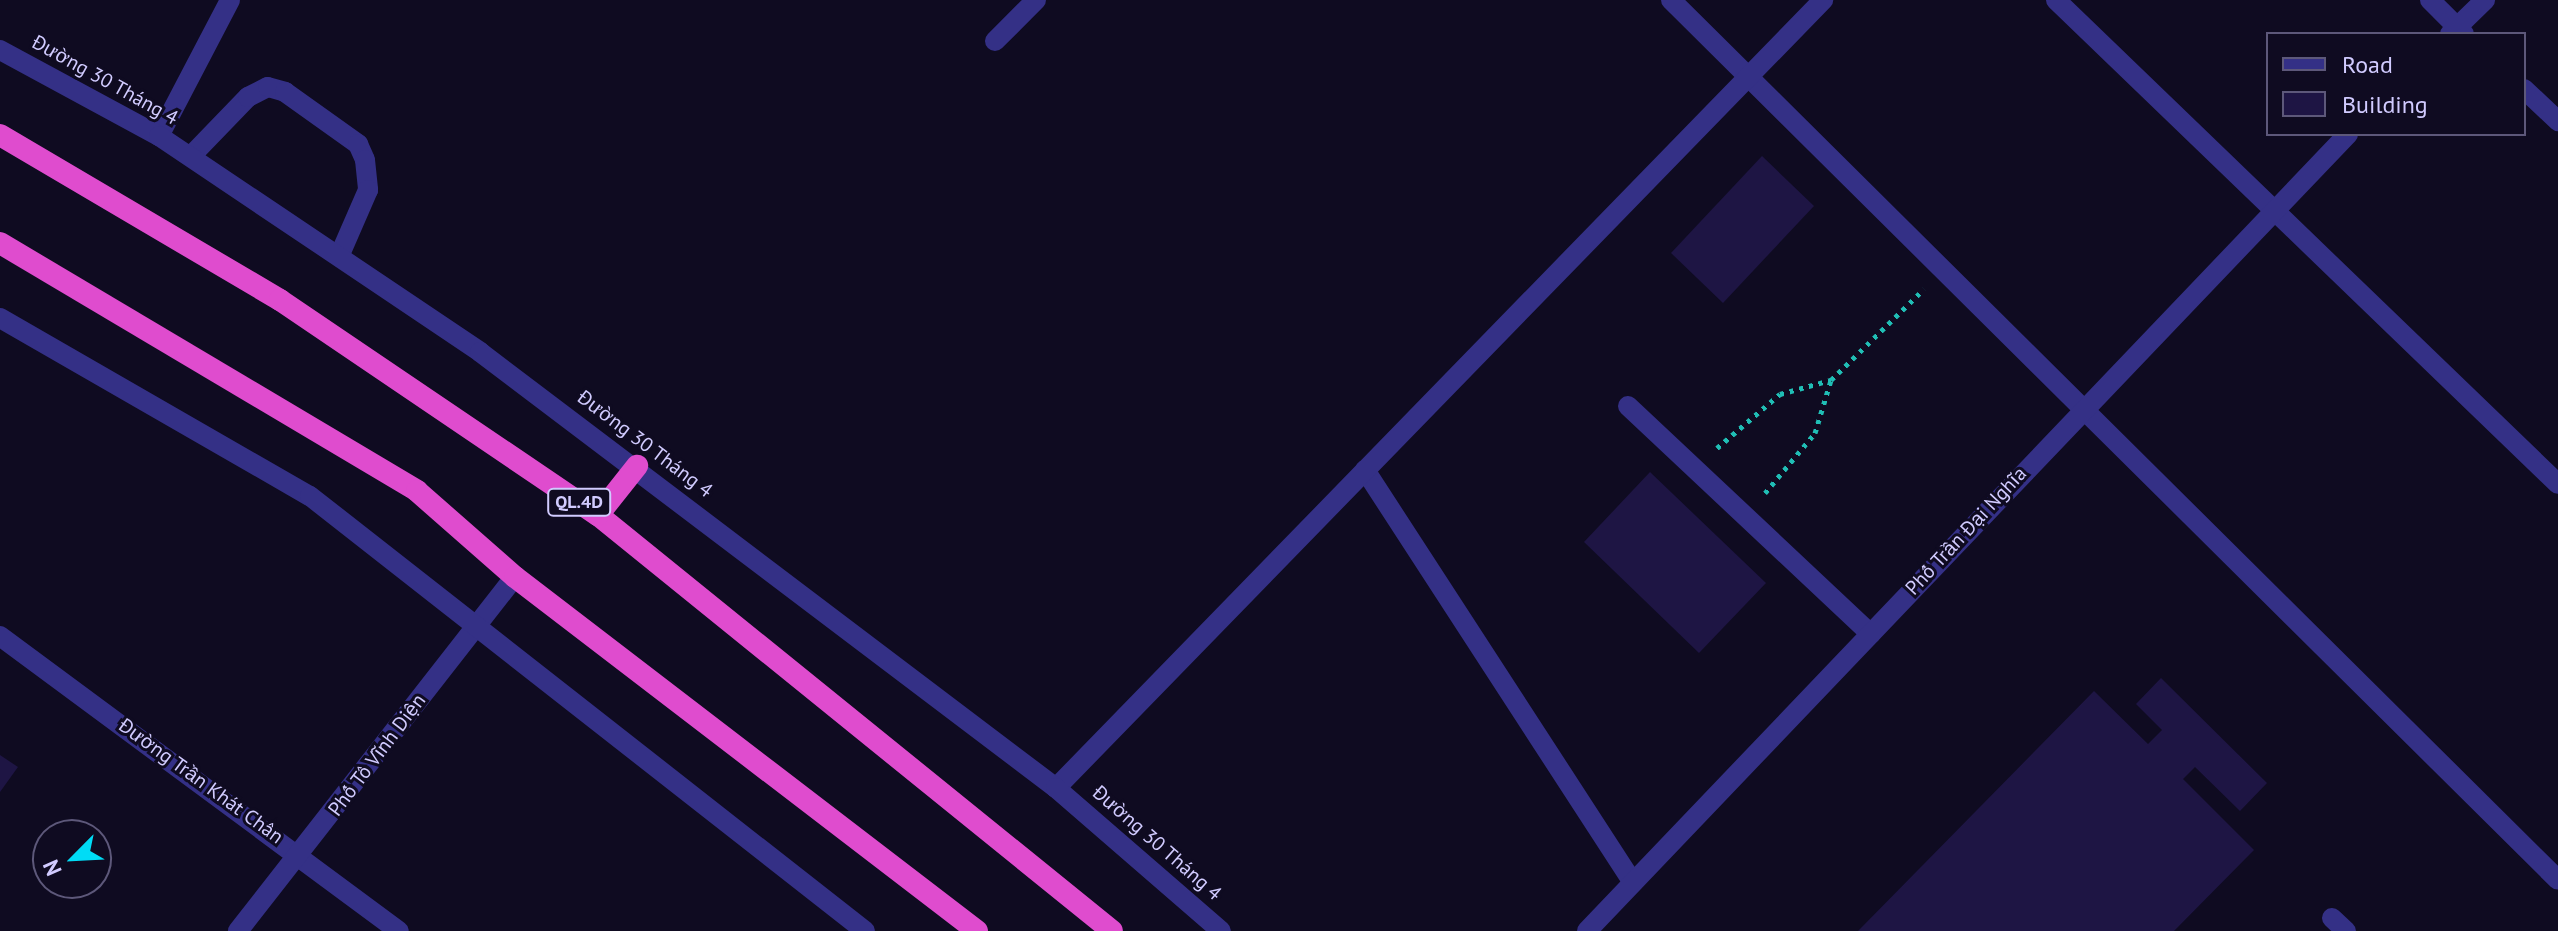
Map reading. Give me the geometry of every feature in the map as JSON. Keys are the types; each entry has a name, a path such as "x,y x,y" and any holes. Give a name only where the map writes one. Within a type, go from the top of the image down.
{"highway":[{"name":"QL.4D","path":"0,135 280,300 598,515 1112,931"},
{"path":"0,243 417,491 515,577 977,931"},
{"path":"598,515 637,466"}],"street":[{"path":"159,136 230,0"},
{"path":"995,41 1036,0"},
{"path":"1671,0 1749,75 2078,411 2558,880"},
{"path":"1056,788 1823,0"},
{"path":"2056,0 2558,484"},
{"path":"2430,0 2457,32 2485,0"},
{"name":"Đường 30 Tháng 4","path":"0,50 159,136 341,252 637,466 1056,788 1221,931"},
{"path":"191,156 248,97 268,87 285,92 358,144 365,160 368,190 341,252"},
{"path":"2526,91 2558,121"},
{"name":"Phố Trần Đại Nghĩa","path":"1587,931 1871,634 2078,411 2346,136"},
{"path":"0,318 310,496 865,931"},
{"path":"1628,406 1871,634"},
{"path":"1365,470 1633,883"},
{"name":"Phố Tô Vĩnh Diện","path":"238,931 301,855 515,577"},
{"name":"Đường Trần Khát Chân","path":"0,636 301,855 399,931"}],"path":[{"path":"1746,515 1815,433 1831,380 1941,272"},
{"path":"1695,467 1780,394 1831,380"}],"building":[{"path":"1762,156 1814,206 1723,303 1671,253"},
{"path":"1650,472 1766,583 1699,653 1584,542"},
{"path":"2161,678 2267,783 2240,811 2195,767 2183,779 2254,850 2174,931 1858,931 2094,691 2148,744 2162,730 2136,704"},
{"path":"0,755 18,767 0,792"}]}
